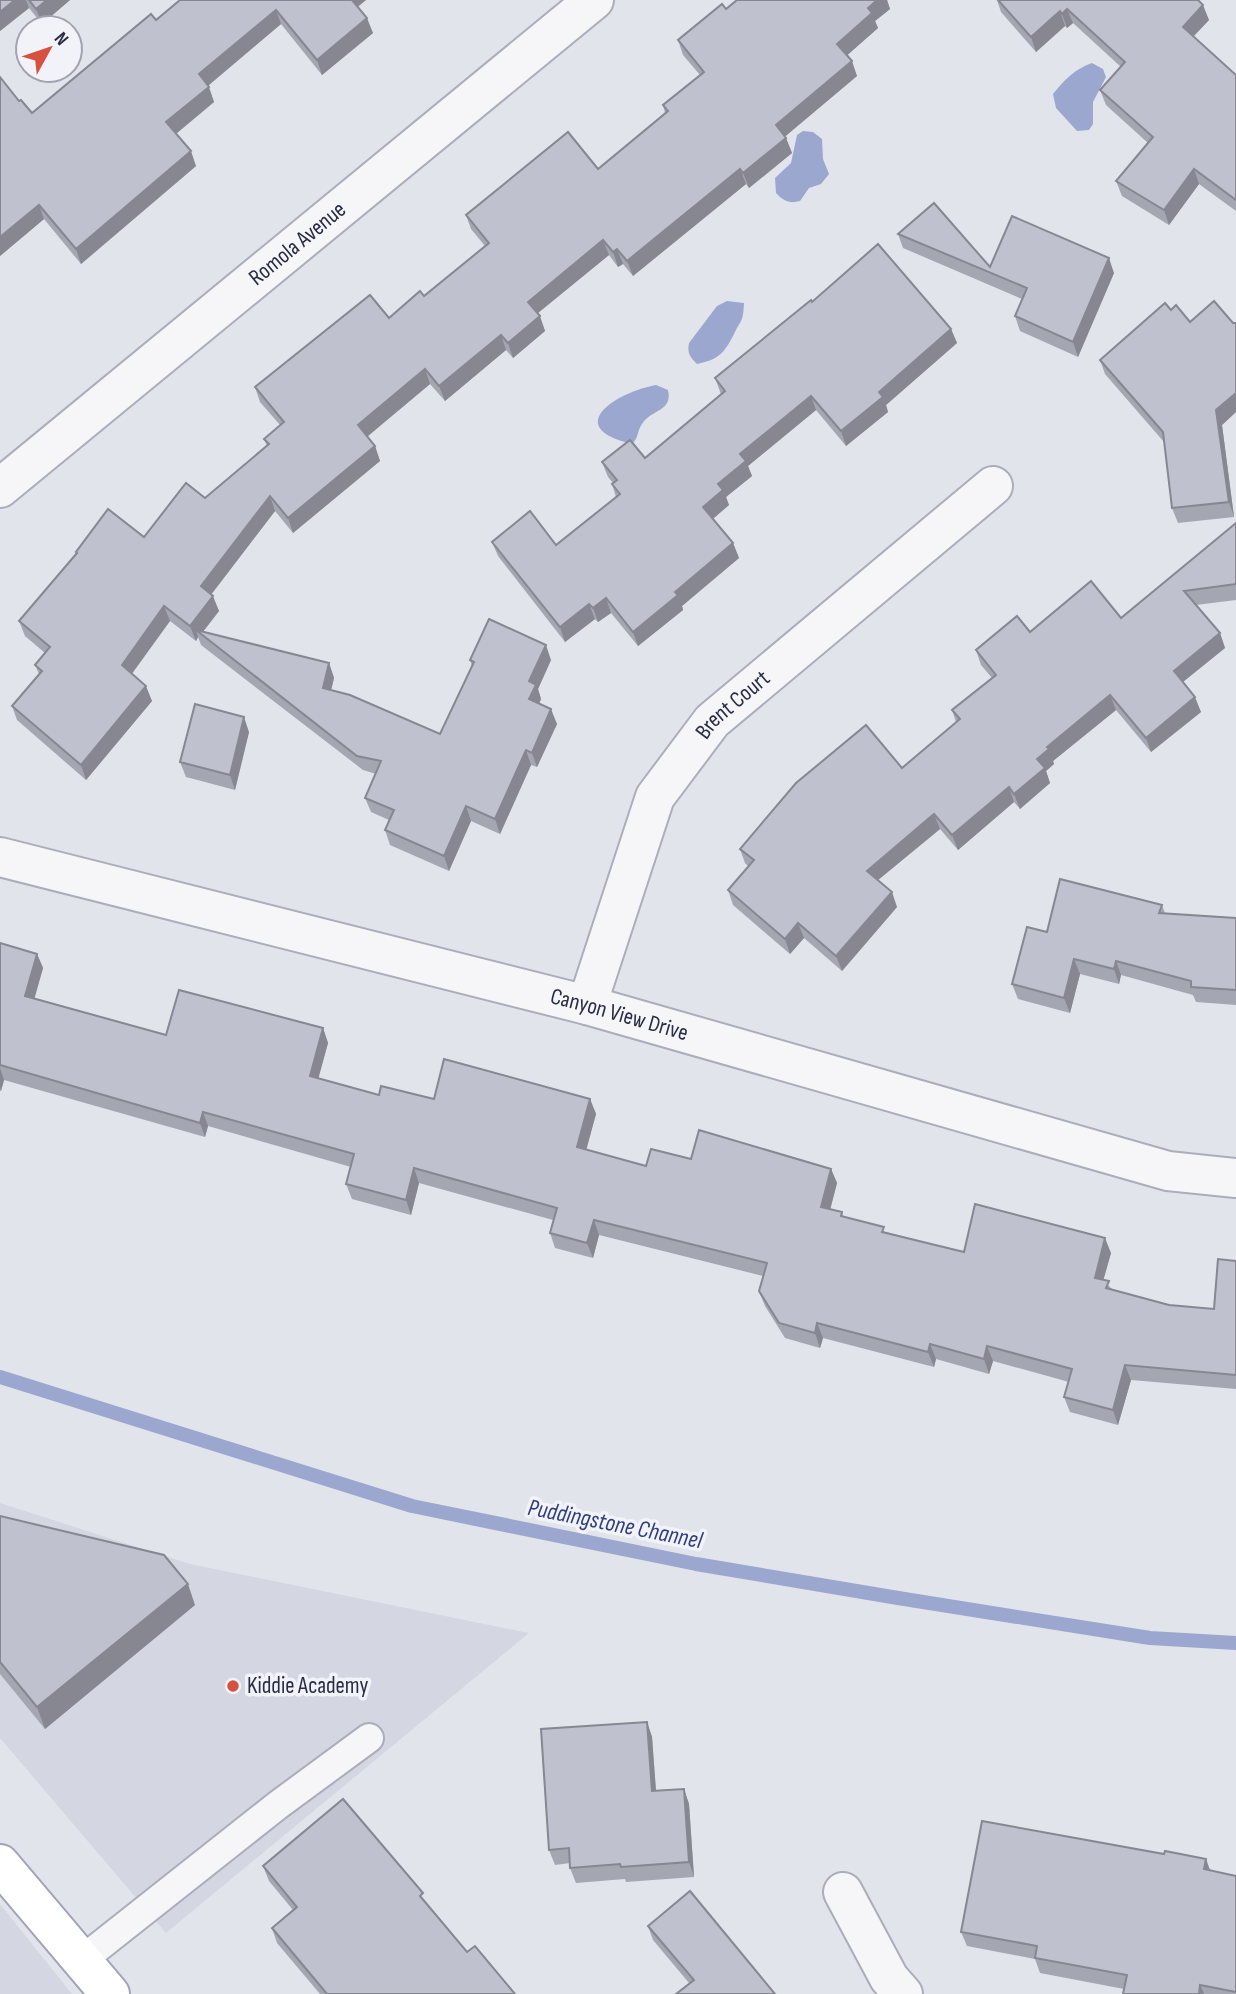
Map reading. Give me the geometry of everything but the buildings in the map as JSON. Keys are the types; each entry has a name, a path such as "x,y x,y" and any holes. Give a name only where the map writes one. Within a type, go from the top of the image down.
{"main road":[{"path":"0,1864 110,1994"}],"street":[{"name":"Romola Avenue","path":"0,488 594,0"},
{"name":"Brent Court","path":"587,1005 654,797 712,721 993,486"},
{"name":"Canyon View Drive","path":"0,857 587,1005 1168,1171 1236,1178"},
{"path":"843,1892 889,1978 903,1994"}],"lane":[{"path":"82,1960 278,1805 369,1738"}],"shaded area":[{"name":"Kiddie Academy","path":"0,1503 190,1564 529,1633 166,1933 0,1738"},
{"path":"0,1904 72,1994 0,1994"}],"water":[{"path":"1092,63 1103,69 1106,77 1093,102 1093,124 1089,130 1077,131 1056,108 1053,94 1070,76"},
{"path":"803,131 813,132 822,139 823,159 829,174 821,184 809,188 800,201 790,202 776,193 775,178 791,163 797,135"},
{"path":"727,301 744,303 740,322 720,354 697,364 688,350 689,343 717,306"},
{"path":"656,385 668,390 667,402 646,419 632,444 611,437 600,429 598,420 613,402"}],"waterway":[{"name":"Puddingstone Channel","path":"0,1377 412,1506 696,1564 898,1598 1150,1638 1236,1643"}],"place":[{"name":"Kiddie Academy","path":"233,1686"}]}
